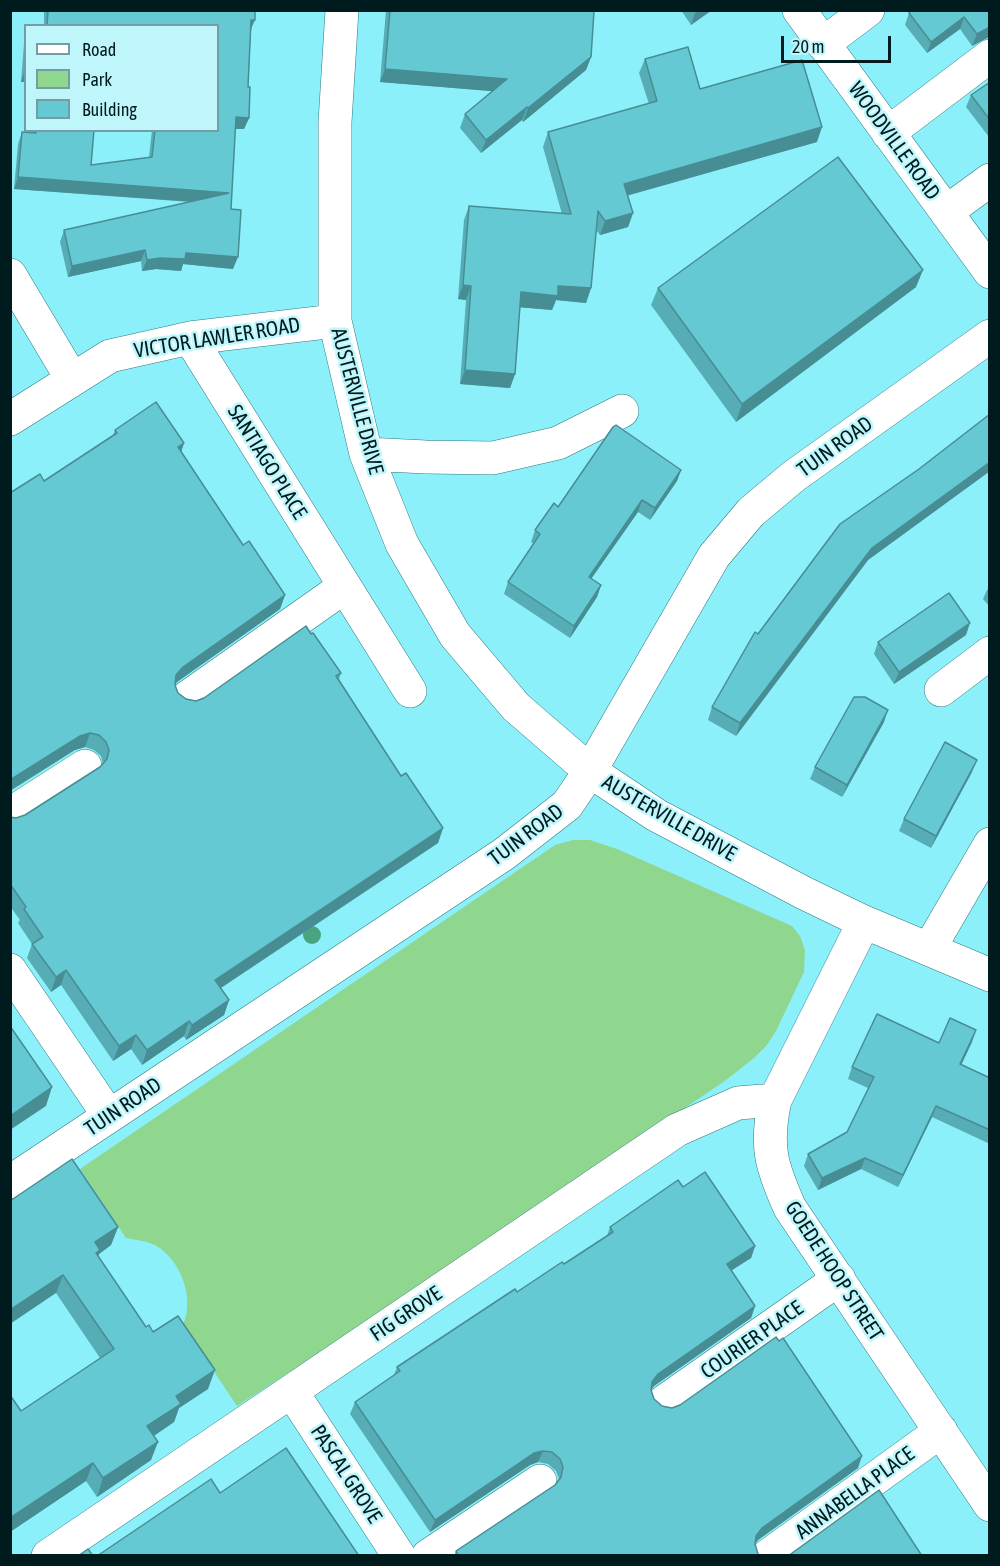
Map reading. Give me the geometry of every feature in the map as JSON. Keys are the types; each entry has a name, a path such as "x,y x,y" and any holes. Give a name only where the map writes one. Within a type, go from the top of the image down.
{"street":[{"name":"AUSTERVILLE DRIVE","path":"342,10 335,122 335,321 366,454 402,544 455,634 516,707 590,771 665,820 864,922 990,975"},
{"name":"WOODVILLE ROAD","path":"799,10 990,272"},
{"path":"823,44 868,10"},
{"path":"888,133 990,56"},
{"path":"946,212 990,180"},
{"path":"10,275 72,379"},
{"name":"VICTOR LAWLER ROAD","path":"10,419 110,356 190,338 335,321"},
{"name":"TUIN ROAD","path":"10,1182 504,854 567,805 590,771 714,556 751,512 794,476 990,336"},
{"name":"SANTIAGO PLACE","path":"190,338 410,691"},
{"path":"366,454 493,458 558,443 622,411"},
{"path":"188,696 344,587"},
{"path":"941,690 990,653"},
{"path":"10,814 85,766"},
{"path":"929,949 990,844"},
{"name":"GOEDE HOOP STREET","path":"864,922 775,1100 770,1140 773,1168 790,1208 990,1505"},
{"path":"10,970 109,1116"},
{"name":"FIG GROVE","path":"48,1556 677,1130 738,1103 775,1100"},
{"name":"COURIER PLACE","path":"665,1401 839,1279"},
{"name":"PASCAL GROVE","path":"292,1392 399,1556"},
{"name":"ANNABELLA PLACE","path":"769,1555 941,1431"},
{"path":"428,1556 540,1481"}],"green space":[{"path":"573,840 590,840 617,849 792,926 800,936 805,950 804,972 776,1031 767,1045 754,1058 726,1080 468,1256 237,1406 183,1325 187,1303 186,1292 183,1280 172,1260 155,1245 126,1238 80,1169 555,845"}],"building":[{"path":"48,10 255,10 255,20 251,20 249,118 236,117 231,209 241,210 238,257 186,253 185,259 147,260 145,250 72,266 64,230 229,193 18,177 22,132 94,132 91,165 152,157 155,132 219,132 219,24 47,24"},
{"path":"390,10 594,11 591,57 486,140 465,114 507,79 385,69"},
{"path":"912,10 990,10 990,27 977,34 964,17 931,42 909,13"},
{"path":"688,47 700,89 802,60 822,127 624,184 633,213 605,221 598,211 591,288 558,286 558,296 521,292 515,374 465,370 471,286 463,285 469,206 571,214 548,132 657,101 645,59"},
{"path":"990,82 990,120 971,95"},
{"path":"838,157 923,270 742,404 658,288"},
{"path":"156,402 184,443 178,447 243,545 249,541 285,595 183,667 176,675 175,685 178,693 186,699 196,701 204,698 306,626 341,673 336,676 401,776 406,773 443,828 215,980 229,1000 192,1025 189,1021 147,1050 136,1035 119,1046 66,970 56,977 32,944 43,937 10,884 10,817 25,815 100,767 107,759 109,750 106,742 99,735 90,733 80,736 10,780 10,493 40,474 44,481 117,433 115,430"},
{"path":"990,414 990,462 872,548 740,723 712,707 755,632 758,634 840,524 919,469"},
{"path":"616,425 681,470 655,508 642,500 589,577 601,585 574,626 508,582 540,534 535,530 554,503 558,507"},
{"path":"949,593 970,623 899,672 878,642"},
{"path":"854,697 865,697 888,710 847,785 815,767"},
{"path":"945,742 977,760 936,836 904,819"},
{"path":"877,1014 939,1043 950,1018 976,1030 960,1064 990,1078 990,1130 936,1106 903,1175 865,1158 822,1178 808,1154 847,1132 874,1077 852,1067"},
{"path":"10,1026 52,1087 10,1116"},
{"path":"72,1159 118,1227 95,1242 100,1250 96,1253 146,1327 149,1325 153,1332 178,1316 215,1370 176,1396 181,1404 147,1426 158,1442 103,1478 93,1463 10,1518 10,1395 21,1411 114,1349 63,1275 10,1310 10,1201"},
{"path":"705,1172 755,1246 727,1264 755,1306 658,1374 652,1382 651,1390 654,1399 662,1406 672,1408 680,1405 776,1337 779,1341 783,1338 862,1456 762,1528 756,1536 755,1544 760,1556 458,1556 456,1551 555,1485 561,1477 563,1467 560,1459 552,1452 534,1453 435,1520 355,1402 400,1371 397,1367 515,1289 517,1292 613,1232 610,1227 678,1180 683,1187"},
{"path":"286,1448 359,1556 97,1556 211,1479 220,1493"},
{"path":"879,1490 922,1556 788,1556"},
{"path":"88,1549 93,1556 78,1556"}]}
